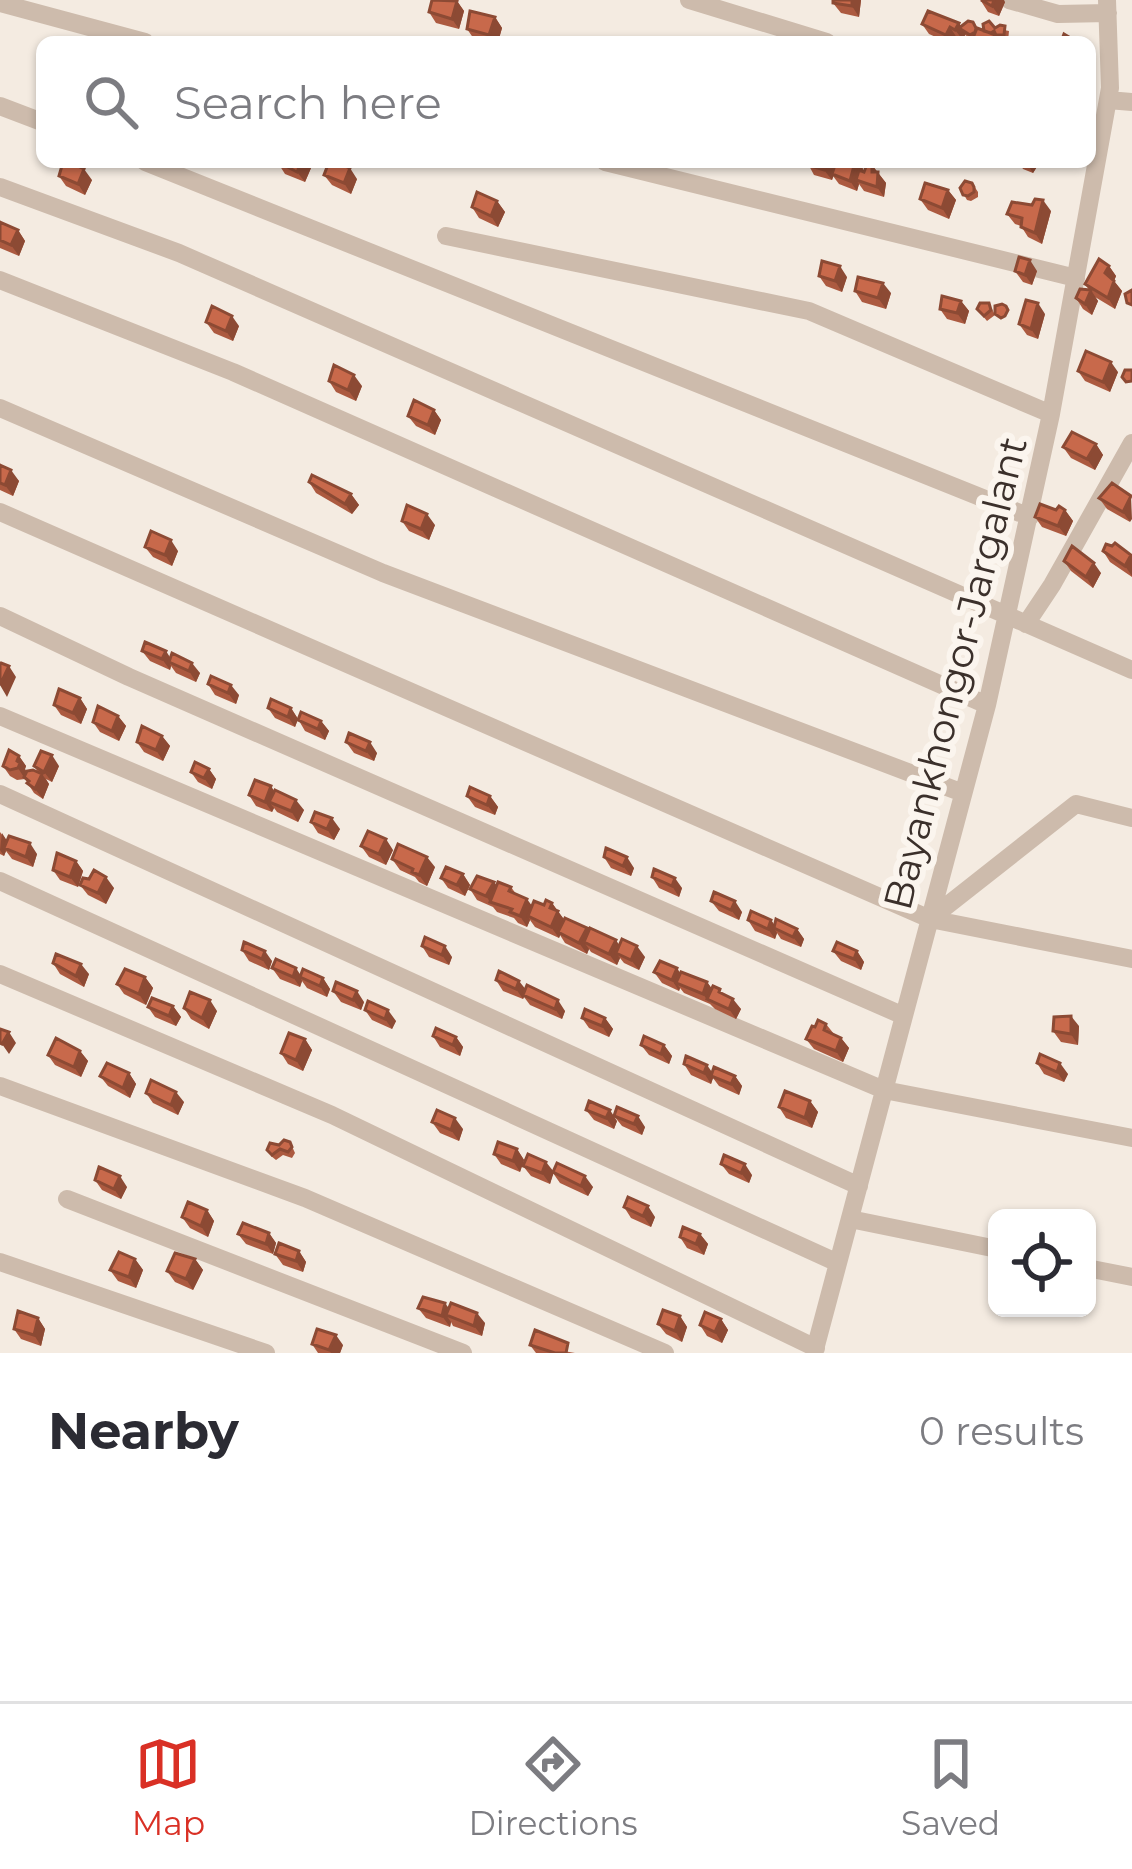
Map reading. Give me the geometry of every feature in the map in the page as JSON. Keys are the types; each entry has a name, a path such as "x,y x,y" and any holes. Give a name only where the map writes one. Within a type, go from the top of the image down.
{"street":[{"path":"689,0 807,36"},
{"path":"1009,0 1058,14 1108,6"},
{"path":"0,3 124,36"},
{"name":"Bayankhongor-Jargalant","path":"1096,124 1108,100 1108,6"},
{"path":"1108,100 1132,102"},
{"path":"0,106 36,120"},
{"path":"160,168 1030,517"},
{"path":"629,168 1076,278"},
{"name":"Bayankhongor-Jargalant","path":"815,1351 987,705 1051,414 1090,168"},
{"path":"0,187 201,262 1132,670"},
{"path":"446,236 809,311 1051,414"},
{"path":"0,280 233,372 987,705"},
{"path":"0,408 383,573 964,793"},
{"path":"1026,624 1132,442"},
{"path":"0,512 930,919 1132,959"},
{"path":"0,616 904,1016"},
{"path":"0,716 884,1090 1132,1138"},
{"path":"0,794 859,1186"},
{"path":"930,919 1076,804 1132,818"},
{"path":"0,881 838,1263"},
{"path":"0,974 332,1115 815,1351"},
{"path":"0,1086 305,1198 665,1353"},
{"path":"67,1199 463,1353"},
{"path":"850,1220 988,1247"},
{"path":"0,1262 266,1353"},
{"path":"1096,1270 1132,1277"}],"building":[{"path":"432,0 457,1 452,19 429,12"},
{"path":"470,11 495,17 489,35 467,29"},
{"path":"928,11 959,23 946,35 922,24"},
{"path":"968,21 976,28 970,35 959,28"},
{"path":"989,21 995,28 1005,26 1004,35 984,31 983,24"},
{"path":"977,28 998,36 974,36"},
{"path":"61,168 84,169 78,184 59,176"},
{"path":"327,168 350,168 344,183 324,175"},
{"path":"834,168 853,168 850,181 832,174"},
{"path":"872,168 878,172 877,187 856,180 859,170"},
{"path":"965,181 974,187 968,196 960,188"},
{"path":"925,183 948,190 942,208 920,199"},
{"path":"477,192 497,201 491,216 472,207"},
{"path":"1035,199 1043,200 1035,233 1021,227 1022,218 1007,214 1012,202 1032,205"},
{"path":"0,222 18,230 11,245 0,240"},
{"path":"1019,257 1030,260 1025,275 1015,271"},
{"path":"1099,259 1109,266 1105,273 1114,281 1108,298 1085,284"},
{"path":"822,261 840,266 835,281 819,276"},
{"path":"858,277 883,283 878,298 855,291"},
{"path":"1080,289 1091,290 1085,304 1076,298"},
{"path":"942,296 961,301 957,313 940,309"},
{"path":"1026,300 1038,303 1031,329 1019,324"},
{"path":"980,303 989,303 991,310 984,316 977,309"},
{"path":"1002,304 1008,310 1001,318 995,306"},
{"path":"212,306 232,316 226,331 206,322"},
{"path":"1086,351 1111,362 1103,382 1078,371"},
{"path":"334,365 354,375 348,390 329,381"},
{"path":"1125,370 1132,370 1132,381 1122,377"},
{"path":"414,400 434,410 428,425 408,416"},
{"path":"1072,432 1096,444 1087,459 1063,447"},
{"path":"0,465 11,470 5,485 0,483"},
{"path":"312,475 351,494 345,504 309,482"},
{"path":"1112,483 1131,496 1123,512 1099,498"},
{"path":"1040,504 1065,510 1058,526 1035,517"},
{"path":"407,505 427,514 421,529 402,521"},
{"path":"151,531 171,540 165,555 145,547"},
{"path":"1115,543 1131,555 1125,566 1103,551 1106,544"},
{"path":"1072,546 1094,563 1086,577 1064,561"},
{"path":"145,642 166,651 162,659 142,651"},
{"path":"172,653 192,663 189,671 169,662"},
{"path":"0,664 9,666 0,685"},
{"path":"211,676 231,685 228,693 208,684"},
{"path":"59,689 80,698 73,713 54,705"},
{"path":"271,699 291,708 288,717 268,708"},
{"path":"98,706 118,716 112,731 93,722"},
{"path":"301,712 321,721 318,729 298,720"},
{"path":"142,726 162,736 156,750 137,742"},
{"path":"349,733 370,742 366,751 346,742"},
{"path":"9,750 19,756 18,768 3,766"},
{"path":"41,751 52,755 44,772 34,766"},
{"path":"195,762 209,769 204,778 191,772"},
{"path":"33,770 42,774 35,789 24,777"},
{"path":"255,780 271,786 265,802 249,795"},
{"path":"470,787 490,796 487,805 467,796"},
{"path":"275,790 296,800 291,811 269,802"},
{"path":"315,812 332,818 327,829 311,822"},
{"path":"368,831 386,839 379,854 361,846"},
{"path":"9,836 30,843 26,857 4,848"},
{"path":"398,844 427,857 419,875 392,859"},
{"path":"606,848 627,857 623,866 604,857"},
{"path":"57,853 76,861 70,877 53,870"},
{"path":"446,867 463,874 457,885 441,878"},
{"path":"654,869 675,878 672,886 652,877"},
{"path":"94,870 106,877 98,893 80,885"},
{"path":"477,876 494,882 486,896 470,889"},
{"path":"498,882 527,899 520,916 490,902"},
{"path":"714,892 735,901 731,910 711,901"},
{"path":"546,900 558,911 551,927 528,916 534,901 544,905"},
{"path":"751,911 771,920 768,929 748,920"},
{"path":"565,918 587,928 579,943 558,932"},
{"path":"776,919 797,929 793,937 774,928"},
{"path":"590,928 616,940 609,954 584,942"},
{"path":"425,937 445,946 442,955 422,946"},
{"path":"622,939 637,946 631,960 616,953"},
{"path":"244,942 265,951 262,959 242,950"},
{"path":"837,942 857,951 854,959 833,951"},
{"path":"56,954 81,964 76,976 53,963"},
{"path":"276,959 296,968 293,977 272,968"},
{"path":"660,961 677,968 672,980 654,972"},
{"path":"125,969 145,977 139,994 117,984"},
{"path":"303,969 323,978 320,986 300,977"},
{"path":"499,971 519,981 516,989 496,980"},
{"path":"681,972 707,982 703,994 676,983"},
{"path":"336,982 357,991 353,1000 333,991"},
{"path":"527,985 558,1000 555,1009 523,995"},
{"path":"713,986 733,999 729,1009 707,999"},
{"path":"190,992 210,1000 202,1018 184,1008"},
{"path":"152,998 173,1006 169,1016 148,1007"},
{"path":"368,1001 388,1010 385,1019 365,1010"},
{"path":"585,1009 605,1018 602,1026 582,1018"},
{"path":"1071,1016 1071,1034 1053,1031 1054,1017"},
{"path":"818,1020 826,1024 824,1030 841,1038 836,1051 806,1039"},
{"path":"436,1028 456,1037 453,1045 433,1036"},
{"path":"289,1033 305,1039 296,1060 281,1053"},
{"path":"644,1036 664,1045 661,1054 641,1045"},
{"path":"56,1038 80,1051 74,1067 48,1055"},
{"path":"1040,1054 1060,1063 1057,1072 1037,1063"},
{"path":"686,1056 707,1065 704,1073 684,1064"},
{"path":"107,1063 129,1073 123,1088 100,1076"},
{"path":"714,1067 735,1076 731,1084 711,1076"},
{"path":"151,1080 176,1092 171,1105 146,1093"},
{"path":"785,1091 810,1101 805,1118 779,1107"},
{"path":"589,1101 610,1110 606,1118 586,1110"},
{"path":"617,1107 638,1116 634,1124 614,1116"},
{"path":"437,1110 455,1118 451,1130 432,1122"},
{"path":"284,1140 292,1147 288,1152 280,1149 272,1155 267,1150 270,1143 279,1145"},
{"path":"498,1142 517,1149 513,1161 494,1154"},
{"path":"528,1154 546,1162 542,1173 523,1166"},
{"path":"724,1155 745,1164 741,1173 721,1164"},
{"path":"557,1163 585,1176 581,1186 553,1172"},
{"path":"99,1167 120,1176 114,1189 95,1180"},
{"path":"628,1197 648,1206 643,1216 624,1207"},
{"path":"188,1202 207,1210 201,1226 182,1217"},
{"path":"243,1223 269,1233 266,1244 238,1234"},
{"path":"683,1227 700,1234 696,1244 680,1237"},
{"path":"279,1243 299,1251 296,1261 275,1254"},
{"path":"119,1252 135,1259 129,1277 110,1270"},
{"path":"175,1253 195,1259 186,1279 167,1271"},
{"path":"423,1297 445,1303 442,1316 418,1308"},
{"path":"451,1303 477,1313 474,1326 446,1315"},
{"path":"663,1310 680,1316 675,1331 658,1324"},
{"path":"18,1311 38,1318 34,1335 14,1329"},
{"path":"705,1312 721,1319 715,1332 700,1325"},
{"path":"317,1329 336,1335 329,1350 312,1344"},
{"path":"535,1330 568,1343 566,1353 530,1345"}]}
